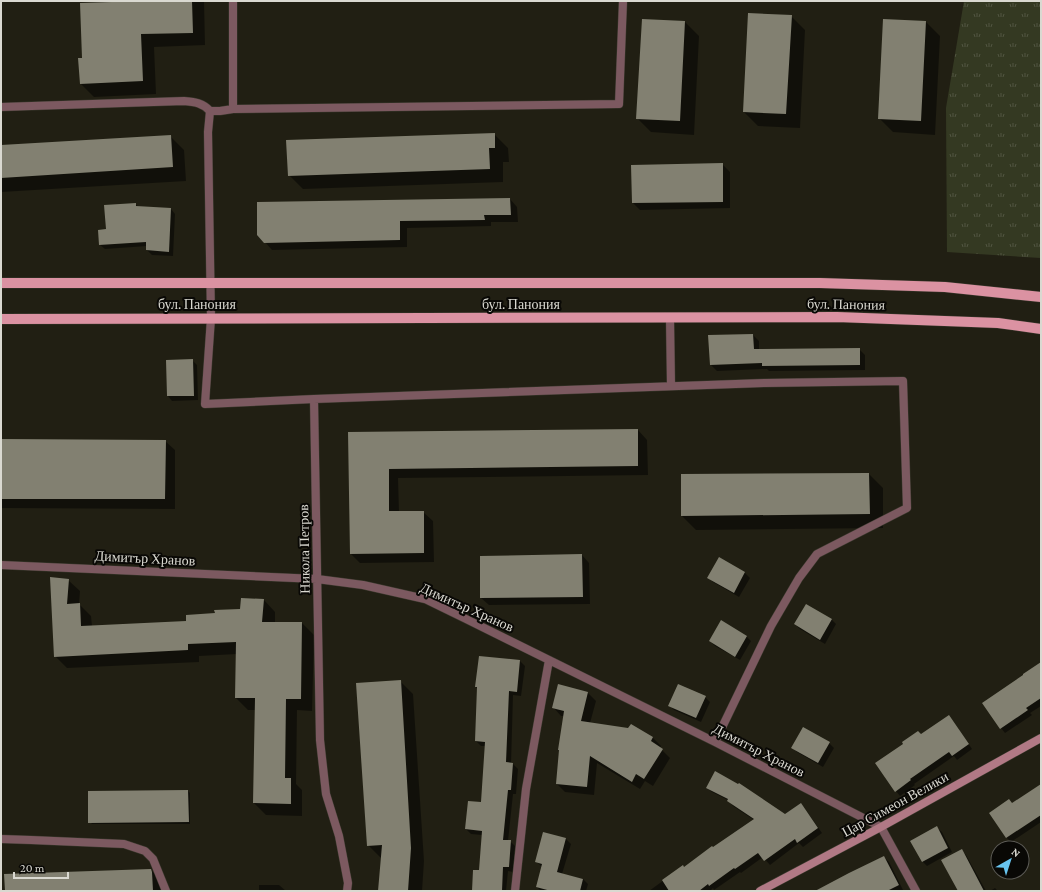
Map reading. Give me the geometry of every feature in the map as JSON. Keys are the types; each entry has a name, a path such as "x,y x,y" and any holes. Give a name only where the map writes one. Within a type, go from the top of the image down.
{"main road":[{"name":"бул. Панония","path":"1,283 820,283 945,287 1041,297"},
{"name":"бул. Панония","path":"1,319 837,317 998,323 1041,329"},
{"name":"Цар Симеон Велики","path":"760,891 881,827 1041,738"}],"street":[{"path":"233,1 233,109"},
{"path":"210,111 233,109 618,104 624,1"},
{"path":"1,107 184,101 197,102 207,107 210,111 208,132 211,318 205,404 671,386 903,381 907,508 817,554 799,578 771,626 715,742"},
{"path":"670,318 671,386"},
{"name":"Никола Петров","path":"314,399 320,740 326,794 339,836 348,883 348,891"},
{"name":"Димитър Хранов","path":"1,565 317,579 363,585 424,599 715,742 881,827"},
{"path":"515,891 526,789 549,660"},
{"path":"881,827 916,891"},
{"path":"1,839 124,844 145,851 153,859 166,891"}],"green space":[{"path":"964,1 1041,1 1041,258 947,252 946,108"}],"building":[{"path":"192,1 193,33 141,34 143,81 80,84 78,58 82,58 80,3"},
{"path":"748,13 792,15 786,114 743,112"},
{"path":"642,19 685,21 680,121 636,119"},
{"path":"883,19 926,21 921,121 878,119"},
{"path":"495,133 495,148 489,148 490,169 288,176 286,140"},
{"path":"171,135 173,167 1,178 1,145"},
{"path":"723,163 723,202 632,203 631,165"},
{"path":"510,198 511,215 484,215 485,220 400,221 400,240 264,243 257,235 257,202"},
{"path":"136,203 136,206 171,208 169,252 146,250 146,242 99,245 98,230 106,229 104,205"},
{"path":"753,334 754,349 860,348 860,365 762,366 762,363 710,365 708,335"},
{"path":"193,359 194,396 167,396 166,360"},
{"path":"638,429 638,466 389,469 389,511 424,511 424,553 350,554 348,432"},
{"path":"1,439 166,440 165,499 1,499"},
{"path":"869,473 870,514 681,516 681,474"},
{"path":"582,554 583,597 480,598 480,556"},
{"path":"719,557 745,572 734,593 707,578"},
{"path":"50,577 69,579 67,604 80,603 81,626 186,621 186,615 215,613 214,610 240,609 241,598 264,599 262,622 302,622 301,699 286,699 285,778 291,778 291,804 253,803 255,698 235,698 236,642 188,644 188,650 54,657"},
{"path":"806,604 832,619 820,640 794,624"},
{"path":"721,620 747,636 735,657 709,641"},
{"path":"479,656 520,660 517,692 509,691 506,762 513,763 511,790 508,790 503,840 511,840 509,867 503,867 502,891 472,891 473,870 479,870 482,831 465,829 468,801 481,802 485,742 475,741 477,687 475,687"},
{"path":"1041,662 1041,698 1026,708 1028,710 1000,729 982,703"},
{"path":"401,680 411,848 408,891 378,891 382,845 367,846 356,683"},
{"path":"558,684 588,692 581,721 628,728 631,724 653,737 651,741 663,749 644,779 636,774 632,782 590,756 587,787 556,784 558,750 564,711 552,708"},
{"path":"678,684 706,696 696,718 668,706"},
{"path":"949,715 969,744 952,756 949,752 910,779 911,780 895,792 875,763 903,744 902,742 918,731 921,734"},
{"path":"803,727 830,742 818,763 791,748"},
{"path":"715,771 738,784 739,783 785,814 801,803 818,828 797,843 795,839 764,861 758,853 709,886 708,884 699,891 669,891 662,880 683,865 684,867 712,846 713,847 754,819 727,801 728,799 706,788"},
{"path":"1041,784 1041,815 1006,838 989,813 1009,799 1012,803"},
{"path":"188,790 189,822 88,823 88,791"},
{"path":"937,826 948,848 922,862 910,841"},
{"path":"543,832 566,838 557,872 583,879 580,891 551,891 536,887 542,864 535,862"},
{"path":"962,849 984,891 958,891 941,860"},
{"path":"884,856 899,885 887,891 815,891 849,873"},
{"path":"151,869 153,891 5,891 4,874"}]}
